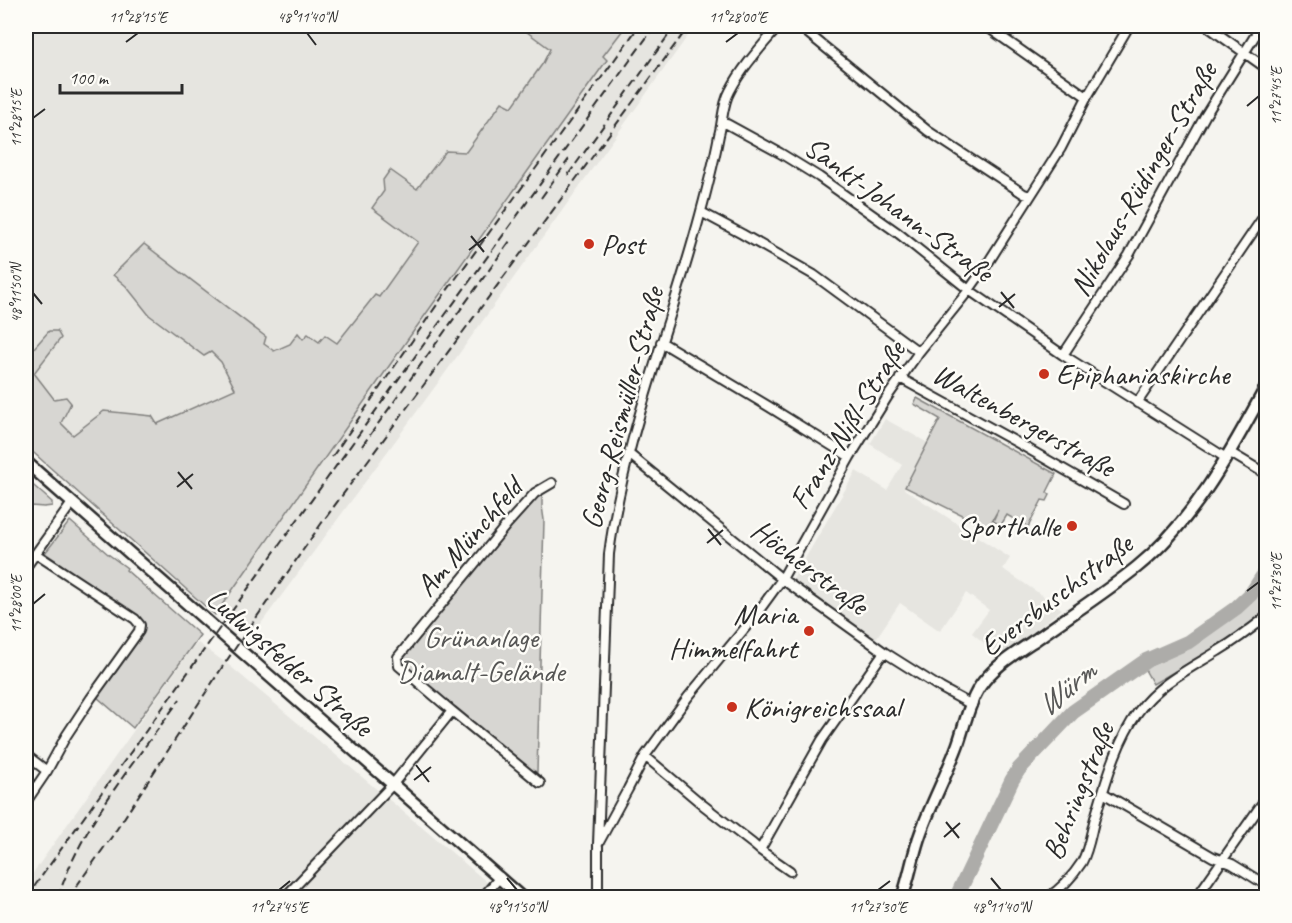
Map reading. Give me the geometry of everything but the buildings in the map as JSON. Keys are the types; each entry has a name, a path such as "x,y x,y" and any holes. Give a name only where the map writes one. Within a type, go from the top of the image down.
{"street":[{"name":"Georg-Reismüller-Straße","path":"598,897 609,554 612,530 642,403 701,212 729,92 779,26"},
{"path":"799,26 928,130 1030,196"},
{"path":"986,26 1087,97"},
{"name":"Franz-Nißl-Straße","path":"598,844 645,756 688,697 755,616 782,579 850,457 900,378 969,290 1061,148 1087,97 1129,26"},
{"path":"1207,26 1266,68"},
{"name":"Nikolaus-Rüdinger-Straße","path":"1063,355 1129,255 1205,116 1261,26"},
{"name":"Sankt-Johann-Straße","path":"722,124 727,124 771,148 819,177 898,234 969,290 1137,403 1227,455 1266,474"},
{"path":"701,212 814,275 919,351"},
{"path":"1137,403 1266,213"},
{"path":"661,342 850,457"},
{"name":"Waltenbergerstraße","path":"900,378 1124,504"},
{"name":"Eversbuschstraße","path":"902,897 920,833 955,752 977,693 990,674 1025,646 1139,566 1168,537 1185,519 1227,455 1266,387"},
{"name":"Höcherstraße","path":"629,453 782,579 885,652 972,705"},
{"name":"Ludwigsfelder Straße","path":"26,462 522,897"},
{"name":"Am Münchfeld","path":"540,783 399,666 398,657 507,523 535,493 552,483"},
{"path":"26,567 72,503"},
{"path":"26,802 47,771 66,736 139,632 140,625 135,619 36,554"},
{"name":"Behringstraße","path":"1047,897 1062,887 1082,861 1120,744 1139,710 1158,690 1246,633 1266,617"},
{"path":"760,850 822,740 885,652"},
{"path":"284,897 393,784 452,711"},
{"path":"26,756 47,771"},
{"path":"645,756 760,850 790,871"},
{"path":"1103,793 1266,885"},
{"path":"1196,897 1266,798"},
{"path":"482,897 500,877"}],"shaded area":[{"path":"26,26 518,26 553,51 344,355 152,427 70,447 26,398"},
{"path":"620,26 695,26 443,376 254,633 220,607"},
{"path":"885,419 928,443 904,489 1010,558 1003,569 1062,609 1001,657 972,633 989,610 966,593 940,631 900,603 875,640 792,581 856,471 887,490 902,465 870,444"},
{"path":"198,643 230,666 488,883 474,898 26,898 26,883 192,648"}],"green space":[{"path":"519,26 626,26 603,56 607,60 215,615 26,446 26,357 49,331 57,331 61,338 34,373 54,399 66,397 71,403 61,423 73,435 104,411 152,416 157,424 235,389 221,362 211,352 204,356 149,315 126,286 113,275 144,244 266,337 264,344 274,351 290,344 298,333 303,339 308,334 319,342 325,335 337,343 375,295 379,297 418,242 372,208 384,191 383,180 390,170 417,189 446,151 466,152 502,102 512,107 543,63 550,49"},
{"path":"917,398 1056,474 1047,492 1050,495 1047,501 1042,500 1028,527 1007,515 1001,525 993,521 998,510 988,528 905,487 940,419 914,404"},
{"path":"26,479 52,502 52,506 26,507"},
{"name":"Grünanlage Diamalt-Gelände","path":"542,496 544,520 537,772 528,769 406,668 402,658 531,502 536,497"},
{"path":"70,521 127,568 126,570 200,635 133,728 97,697 143,630 141,619 45,553"},
{"path":"1266,581 1266,610 1250,628 1153,684 1144,668 1175,654 1211,632 1244,606"}],"waterway":[{"name":"Würm","path":"956,898 1012,780 1019,769 1073,712 1147,660 1188,642 1236,608 1251,594 1266,571"}],"railway":[{"path":"332,457 441,299 639,26"},
{"path":"26,898 655,26"},
{"path":"568,175 675,26"},
{"path":"68,898 113,835 225,663 321,524 689,26"},
{"path":"541,198 569,159"},
{"path":"362,446 510,241"},
{"path":"58,898 80,845 95,819 128,769 180,699"}],"place":[{"name":"Post","path":"589,244"},
{"name":"Epiphaniaskirche","path":"1044,374"},
{"name":"Sporthalle","path":"1072,526"},
{"name":"Maria Himmelfahrt","path":"809,631"},
{"name":"Königreichssaal","path":"732,707"}]}
